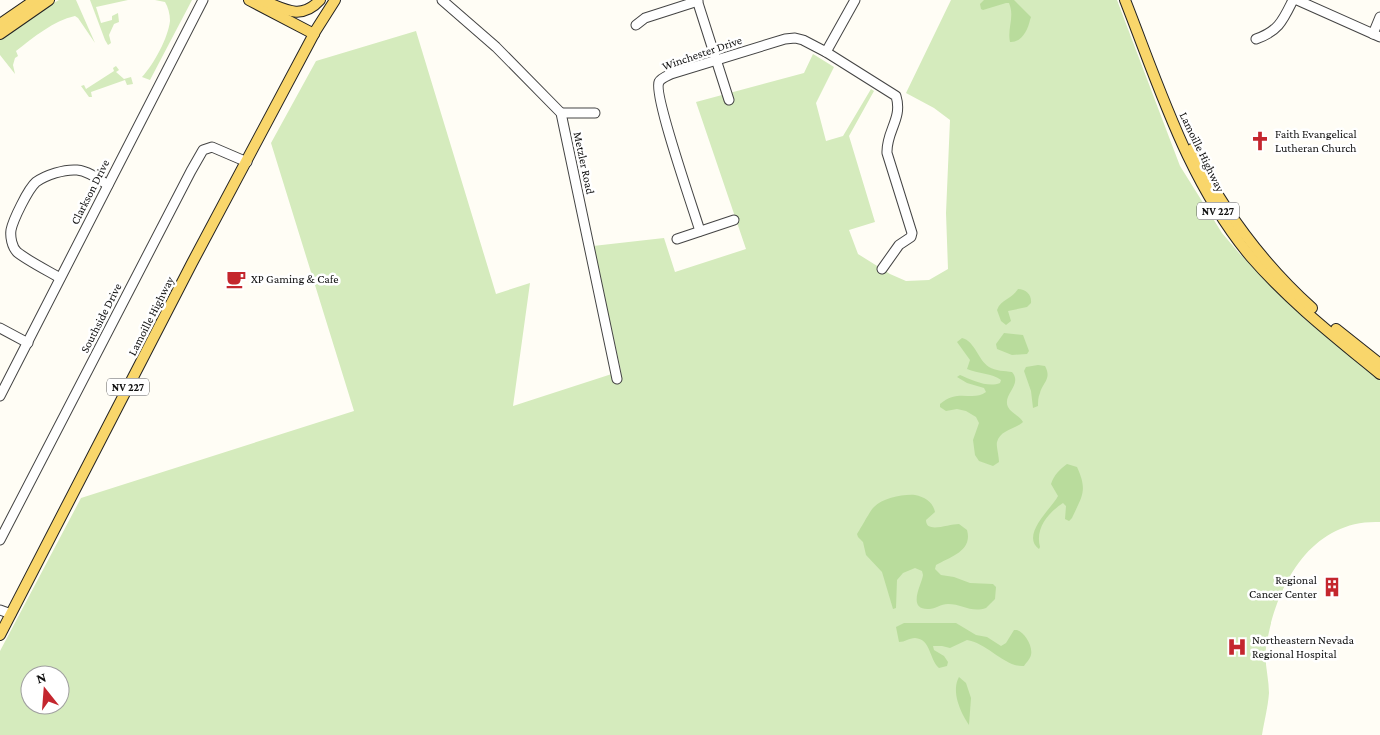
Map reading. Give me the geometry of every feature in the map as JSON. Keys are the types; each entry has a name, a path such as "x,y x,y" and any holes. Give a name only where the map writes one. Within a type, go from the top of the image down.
{"main road":[{"path":"0,24 35,0"},
{"path":"0,34 49,0"},
{"path":"249,0 315,32"},
{"path":"262,0 315,32"},
{"path":"262,0 300,13 312,8 321,0"},
{"name":"Lamoille Highway","path":"315,32 316,10 321,0"},
{"name":"Lamoille Highway","path":"11,614 192,263 315,32 335,0"},
{"name":"Lamoille Highway","path":"1125,0 1176,131 1197,176 1224,221 1251,256 1290,298 1380,374"},
{"name":"Lamoille Highway","path":"1132,0 1188,142 1208,181 1231,217 1255,250 1292,290 1380,364"},
{"name":"NV 227","path":"0,635 11,614"}],"street":[{"name":"Clarkson Drive","path":"0,396 203,0"},
{"path":"442,0 496,47 561,113 595,113"},
{"path":"826,52 855,0"},
{"path":"1256,39 1276,30 1293,0"},
{"path":"1297,0 1376,36 1380,17"},
{"path":"636,25 645,18 698,1 729,100"},
{"name":"Winchester Drive","path":"700,231 663,112 658,88 659,82 662,78 671,74 785,39 795,38 826,52 896,96 897,120 888,139 887,154 912,233 911,237 902,242 882,269"},
{"name":"Metzler Road","path":"561,113 617,379"},
{"name":"Southside Drive","path":"0,540 203,150 212,147 247,162"},
{"path":"60,278 17,252 12,244 11,228 37,182 46,176 73,170 87,172 108,185"},
{"path":"677,239 734,220"},
{"path":"0,328 28,343"},
{"path":"0,610 11,614"}],"green space":[{"path":"59,0 76,0 95,43 78,18 75,16 67,18 44,30 16,51 18,56 15,58 13,65 15,74 0,55 0,39"},
{"path":"90,0 128,0 96,7 101,23 112,20 112,16 118,13 119,22 114,24 109,35 111,43 108,45 105,40"},
{"path":"155,0 192,0 150,80 142,77 160,50 170,21 169,11 165,2"},
{"path":"951,0 1117,0 1180,166 1222,233 1239,253 1306,320 1380,380 1380,522 1355,524 1334,532 1316,544 1300,561 1288,581 1278,602 1266,648 1269,693 1262,735 0,735 0,651 81,498 354,411 271,143 316,61 416,31 496,294 530,283 513,406 621,371 593,246 664,238 675,272 746,249 696,102 804,73 813,54 834,67 816,103 826,141 843,136 871,89 874,91 849,136 875,222 849,230 858,254 890,274 906,281 929,280 948,269 946,213 950,120 934,108 906,93"},
{"path":"984,0 1014,0 1031,17 1028,28 1021,38 1010,42 1011,8 1009,3 983,10 980,4"},
{"path":"116,66 119,70 116,72 124,79 131,77 133,84 127,85 125,80 91,92 92,97 89,97 81,86 84,85 86,89 114,71 113,68"},
{"path":"1018,289 1028,293 1031,297 1031,303 1027,307 1008,311 1011,321 1006,325 1001,321 997,310 1001,303"},
{"path":"1004,333 1023,335 1029,351 1027,354 1012,355 997,349 996,344"},
{"path":"962,338 970,343 989,367 1012,372 1015,377 1007,402 1009,409 1023,422 1001,435 997,444 999,462 993,466 979,461 975,455 973,440 979,423 976,417 966,411 957,409 946,411 940,407 940,404 953,397 976,396 986,392 984,388 967,383 957,377 960,375 990,385 1000,383 1001,380 967,369 970,360 957,342"},
{"path":"1045,366 1048,374 1039,395 1038,406 1033,408 1031,391 1024,371 1026,367"},
{"path":"1067,464 1077,467 1083,488 1081,499 1069,521 1065,519 1066,506 1063,503 1052,511 1041,527 1039,549 1034,543 1035,529 1058,496 1051,484 1058,472"},
{"path":"915,495 928,501 934,508 935,512 926,520 930,527 959,524 967,530 967,543 964,548 954,556 936,565 935,569 941,575 954,577 970,583 993,584 996,587 995,599 986,608 971,609 948,604 931,609 922,608 918,605 917,596 923,575 922,571 915,568 903,573 897,580 896,608 893,609 882,572 866,555 863,542 857,534 870,512 878,504 893,497"},
{"path":"904,623 956,623 976,635 987,637 1001,646 1006,643 1014,630 1017,630 1028,640 1031,655 1024,666 1017,666 982,646 967,640 950,648 933,646 934,650 944,656 948,662 947,666 939,668 927,646 920,639 913,638 899,642 896,627"},
{"path":"959,677 966,683 971,698 969,725 956,695"}],"place":[{"name":"Faith Evangelical Lutheran Church","path":"1260,141"},
{"name":"XP Gaming & Cafe","path":"236,279"},
{"name":"Regional Cancer Center","path":"1332,587"},
{"name":"Northeastern Nevada Regional Hospital","path":"1237,647"}]}
